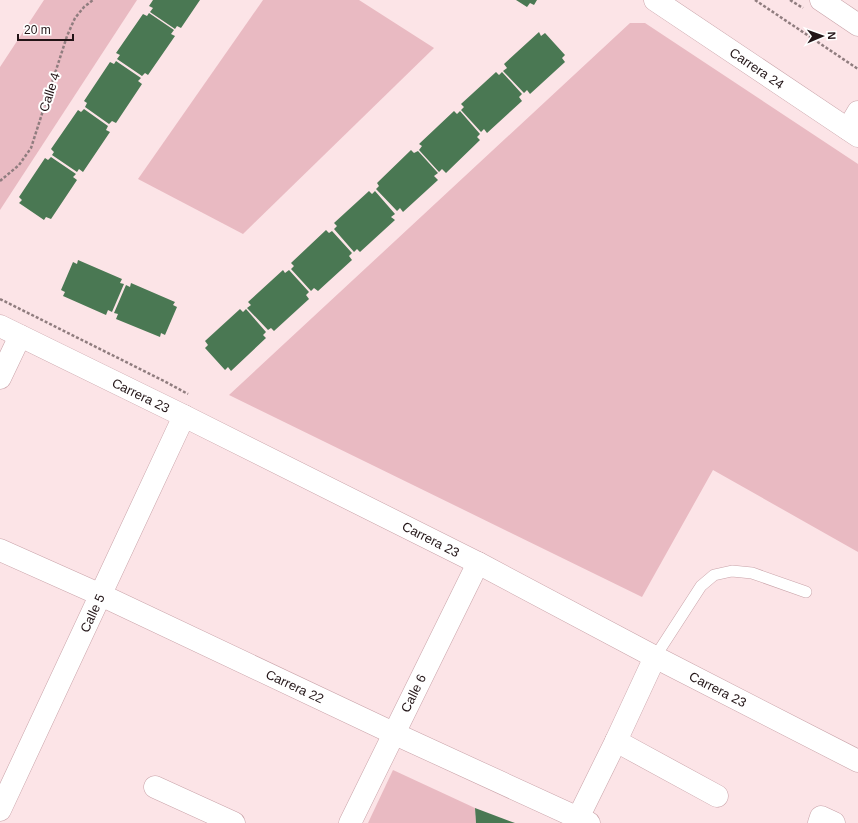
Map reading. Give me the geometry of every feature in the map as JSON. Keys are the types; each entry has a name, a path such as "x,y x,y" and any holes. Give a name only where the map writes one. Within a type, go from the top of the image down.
{"street":[{"name":"Carrera 24","path":"655,0 855,126"},
{"path":"821,0 858,25"},
{"name":"Carrera 23","path":"0,326 478,563 655,657 858,761"},
{"path":"0,378 20,336"},
{"name":"Calle 5","path":"0,810 184,416"},
{"name":"Carrera 22","path":"0,550 584,820"},
{"name":"Calle 6","path":"350,823 478,563"},
{"path":"584,820 616,741 655,657"},
{"path":"616,741 717,796"},
{"path":"155,787 234,823"},
{"path":"819,823 821,817 834,823"}],"lane":[{"path":"655,657 701,586 714,575 732,571 752,573 806,592"}],"path":[{"name":"Calle 4","path":"0,181 19,165 31,148 67,36 75,18 84,7 93,0"},
{"path":"755,0 858,69"},
{"path":"0,299 190,395"}],"shaded area":[{"path":"44,0 137,0 0,210 0,67"},
{"path":"263,0 359,0 434,48 243,234 138,179"},
{"path":"630,23 645,23 858,164 858,552 713,470 642,597 229,395"},
{"path":"393,770 475,808 476,823 368,823"}],"building":[{"path":"153,0 200,0 181,28 177,26 175,29 150,12 153,8 149,6"},
{"path":"516,0 537,0 534,5 530,3 527,7"},
{"path":"149,13 174,30 171,34 175,36 148,75 145,73 142,76 117,59 120,55 116,53 143,14 147,16"},
{"path":"539,32 541,36 545,33 565,55 562,58 565,62 530,94 527,90 524,93 503,71 507,68 504,64"},
{"path":"116,61 141,78 138,81 142,84 116,123 112,121 109,124 85,107 87,103 84,101 110,62 114,64"},
{"path":"496,72 499,75 502,72 522,94 519,97 522,101 487,133 484,129 481,132 461,110 464,107 461,104"},
{"path":"84,109 108,126 106,130 110,132 83,172 79,169 77,172 52,155 54,152 51,149 78,110 81,112"},
{"path":"454,111 457,114 460,111 480,134 477,137 480,140 446,173 442,169 439,172 419,150 422,146 419,144"},
{"path":"411,150 414,153 418,151 438,173 434,176 438,180 403,212 400,208 397,211 376,189 379,186 377,183"},
{"path":"51,157 76,174 73,177 77,180 51,219 46,217 44,220 19,203 22,200 19,197 45,158 48,160"},
{"path":"369,191 372,194 375,191 395,214 391,217 395,220 360,252 357,249 354,252 334,229 337,226 334,223"},
{"path":"326,230 329,233 332,231 352,253 349,256 352,260 318,291 314,288 311,291 291,269 294,266 291,263"},
{"path":"78,260 122,279 120,283 124,284 112,312 108,310 106,315 63,296 65,292 61,290 73,262 77,264"},
{"path":"283,270 285,273 289,270 309,292 306,295 309,299 274,331 271,328 268,330 247,308 251,305 248,302"},
{"path":"131,283 175,302 173,305 177,307 165,335 161,333 160,337 116,319 118,314 114,313 126,285 130,287"},
{"path":"240,309 243,312 246,309 266,332 263,335 266,338 231,371 228,367 225,370 205,348 208,345 205,341"},
{"path":"475,808 515,823 476,823"}]}
